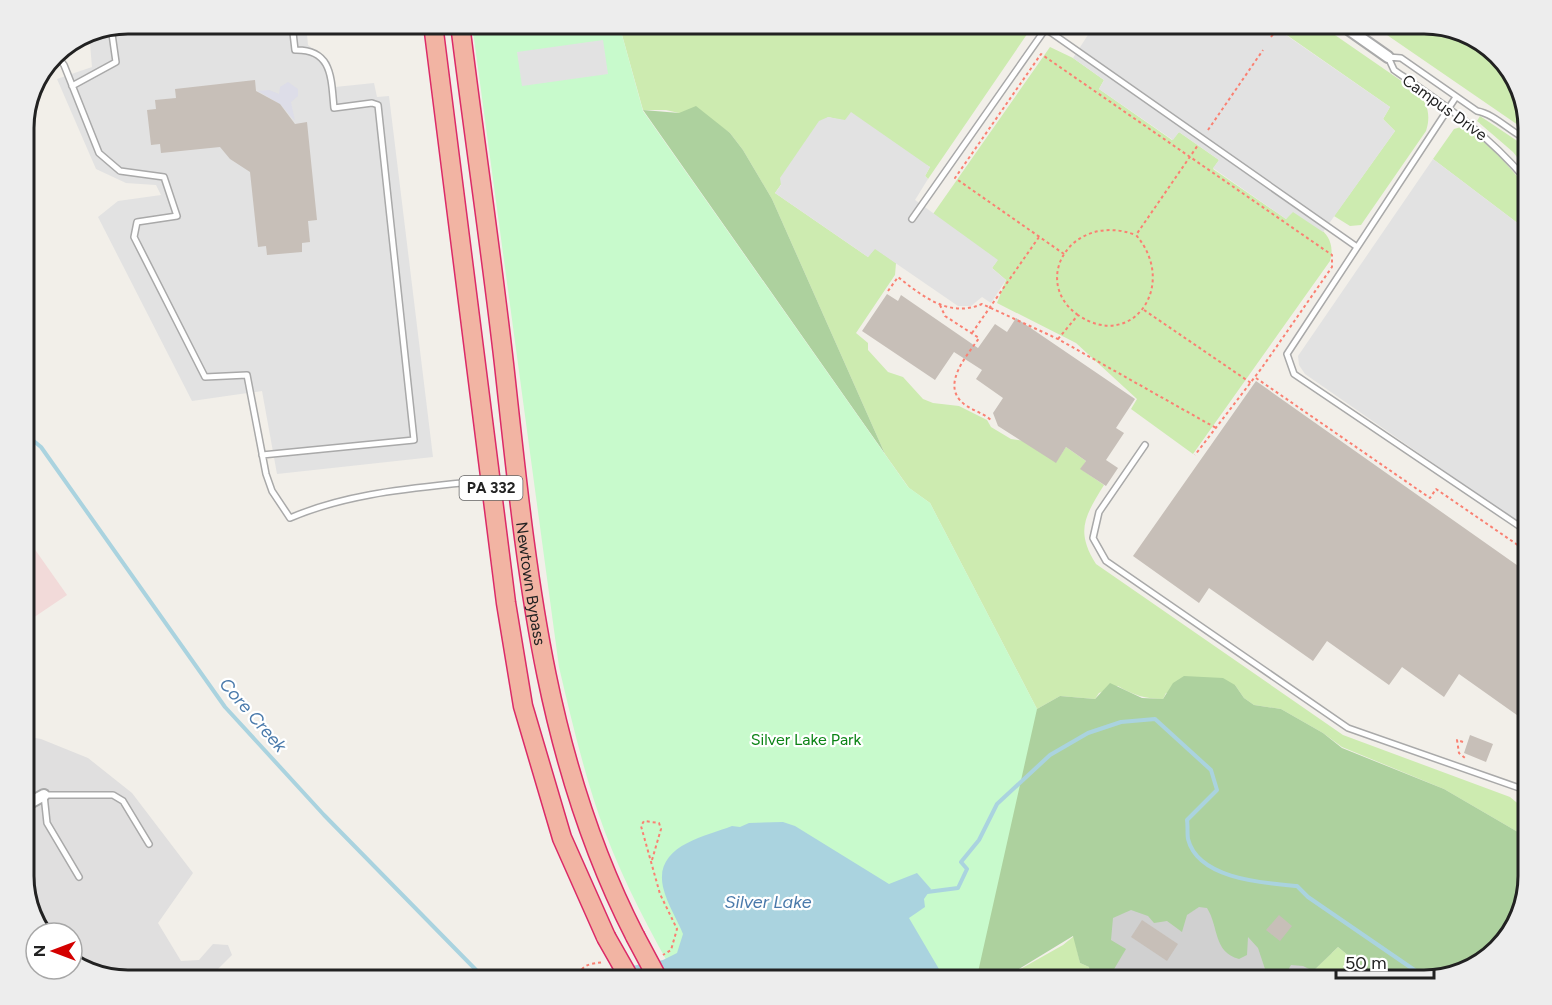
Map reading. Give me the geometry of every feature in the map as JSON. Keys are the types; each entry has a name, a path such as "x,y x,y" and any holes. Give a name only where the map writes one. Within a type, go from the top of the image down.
{"highway":[{"name":"Newtown Bypass","path":"434,34 512,646 529,731 562,838 606,938 625,970"},
{"name":"Newtown Bypass","path":"461,34 500,332 525,550 548,691 572,784 591,839 634,936 653,970"}],"street":[{"name":"Campus Drive","path":"1355,34 1388,57"},
{"path":"35,800 44,795"}],"lane":[{"path":"262,455 414,440 378,105 372,103 334,108 330,70 320,56 307,50 295,50 293,34"},
{"path":"912,219 1042,34"},
{"path":"1057,34 1357,247"},
{"path":"72,86 116,62 112,36"},
{"name":"Campus Drive","path":"1518,134 1456,97 1401,58 1388,57 1394,70 1476,128 1503,152 1518,170"},
{"path":"61,64 99,153 120,171 164,177 177,216 137,222 134,237 205,377 247,375 262,455 272,491 290,518 320,505 368,494 490,480"},
{"path":"1456,97 1287,354 1294,374 1518,525"},
{"path":"1145,445 1099,512 1093,538 1106,561 1348,728 1518,788"},
{"path":"79,877 47,823 44,795 113,795 123,801 149,844"}],"path":[{"path":"1272,38 1275,34"},
{"path":"1208,130 1263,50"},
{"path":"1064,254 955,178 1041,54 1332,255 1332,267 1251,383 1196,455"},
{"path":"1136,236 1198,145"},
{"path":"1112,230 1136,236 1146,250 1154,277 1150,297 1143,309 1129,320 1113,324 1094,323 1078,315 1066,304 1059,286 1060,262 1064,254 1076,240 1093,231 1112,230"},
{"path":"972,333 1039,237"},
{"path":"888,291 898,277 949,309 966,311 982,304 1058,339 1216,428"},
{"path":"939,304 945,316 979,338 956,374 955,389 962,403 984,413 992,421"},
{"path":"1143,309 1251,383"},
{"path":"1058,339 1078,315"},
{"path":"1255,377 1430,498 1436,489 1518,545"},
{"path":"1463,742 1458,740 1457,747 1465,758"},
{"path":"652,860 661,829 659,823 650,820 644,821 641,826 660,894 677,929 671,950 662,955"},
{"path":"582,970 588,964 612,961"}],"shaded area":[{"path":"307,34 308,45 330,62 335,87 374,83 377,97 389,96 433,457 277,474 262,391 192,401 98,217 118,201 161,195 156,185 126,183 96,169 57,79 92,67 90,43 116,35"},
{"path":"1089,34 1284,34 1390,107 1383,119 1395,131 1323,232 1293,212 1286,219 1213,168 1219,160 1179,132 1173,140 1099,89 1104,80 1073,58"},
{"path":"603,40 608,74 522,86 517,52"},
{"path":"288,82 298,89 298,96 291,102 295,121 280,104 258,91 269,90 279,94 280,87"},
{"path":"851,112 930,167 925,176 928,179 915,200 998,260 992,268 1006,280 991,303 982,297 971,306 958,306 875,249 868,257 775,193 781,185 780,178 819,121 828,117 845,120"},
{"path":"1433,159 1518,223 1518,522 1305,374 1299,365 1298,356"},
{"path":"35,550 67,595 35,617"},
{"path":"35,738 88,758 132,793 193,873 158,923 181,961 199,960 213,944 228,945 232,955 217,970 116,970 84,959 84,921 46,921 36,895"},
{"path":"1124,860 1369,970 1097,970"}],"green space":[{"name":"Silver Lake Park","path":"473,34 622,34 643,111 908,487 930,503 1037,709 978,970 672,970 629,889 605,832 579,750 559,667"},
{"path":"622,34 1027,34 928,179 925,176 930,167 845,121 828,117 775,193 868,257 875,248 896,263 895,275 856,333 868,343 868,350 888,372 903,377 923,399 933,403 959,406 987,420 991,427 1011,439 1025,441 1056,462 1066,447 1086,461 1081,469 1104,485 1088,515 1084,533 1096,564 1343,735 1510,797 1518,804 1518,832 1444,789 1342,747 1323,733 1281,709 1254,705 1244,698 1235,685 1166,693 1163,699 1140,696 1118,686 1099,693 1095,699 1060,696 1037,709 930,503 909,488 885,454 772,199 743,150 730,133 713,121 666,110 643,110"},
{"path":"1285,34 1333,34 1416,91 1426,105 1428,120 1426,131 1361,225 1350,226 1334,216 1395,131 1383,119 1390,107"},
{"path":"1386,34 1436,35 1454,39 1476,50 1502,76 1514,104 1518,125"},
{"path":"1050,47 1073,58 1104,80 1099,89 1172,140 1179,132 1219,160 1213,169 1286,219 1292,211 1316,225 1331,243 1330,261 1193,454 1131,409 1137,399 1076,343 997,303 1006,280 992,268 997,261 933,214"},
{"path":"696,106 730,133 743,150 772,199 885,454 643,110 679,113"},
{"path":"1480,116 1518,141 1518,158 1513,152 1477,121"},
{"path":"1461,127 1478,137 1518,178 1518,223 1433,159 1454,129"},
{"path":"1184,676 1223,678 1235,685 1244,698 1254,705 1281,709 1323,733 1342,748 1444,789 1518,832 1517,889 1513,907 1502,929 1486,947 1471,958 1436,970 1366,970 1338,947 1314,970 1291,965 1288,970 1267,970 1258,948 1248,937 1247,955 1239,959 1225,951 1207,908 1199,907 1187,915 1182,932 1167,921 1154,923 1148,916 1131,910 1113,918 1111,940 1126,949 1114,970 1089,970 1089,967 1080,963 1073,936 1017,970 976,970 1023,701 1037,709 1060,696 1095,699 1110,683 1142,698 1163,699 1173,683"},
{"path":"1074,936 1080,963 1089,967 1089,970 1019,970 1063,945"},
{"path":"1338,947 1366,970 1314,970"}],"water":[{"name":"Silver Lake","path":"783,822 795,826 889,884 917,873 931,889 924,899 925,907 909,918 940,970 611,970 663,960 677,953 683,934 663,887 662,873 666,862 683,845 695,839 732,826 740,827 749,823"}],"building":[{"path":"255,80 256,91 280,104 295,124 307,122 317,220 308,221 310,242 302,243 302,252 267,255 266,246 258,247 250,172 230,159 220,147 161,153 160,144 151,145 147,110 156,109 155,100 176,98 175,89"},
{"path":"887,294 898,301 901,295 978,348 995,324 1007,332 1016,318 1135,399 1116,428 1124,433 1106,460 1118,468 1106,486 1080,469 1086,461 1066,447 1056,463 998,426 993,413 1003,398 976,379 982,370 954,352 935,380 862,331"},
{"path":"1256,381 1518,566 1518,716 1459,674 1444,697 1402,667 1389,685 1327,641 1313,661 1209,588 1199,603 1133,556"},
{"path":"1470,735 1493,744 1486,762 1464,753"},
{"path":"1279,915 1292,926 1280,941 1266,930"},
{"path":"1142,920 1178,944 1167,961 1131,937"}],"waterway":[{"name":"Core Creek","path":"35,442 41,447 225,707 324,815 476,970"},
{"name":"Core Creek","path":"927,892 958,888 967,869 961,862 979,840 997,804 1050,755 1088,733 1121,722 1155,719 1211,770 1217,790 1187,820 1188,839 1194,852 1204,863 1218,871 1250,880 1297,886 1308,897 1414,970"}]}
